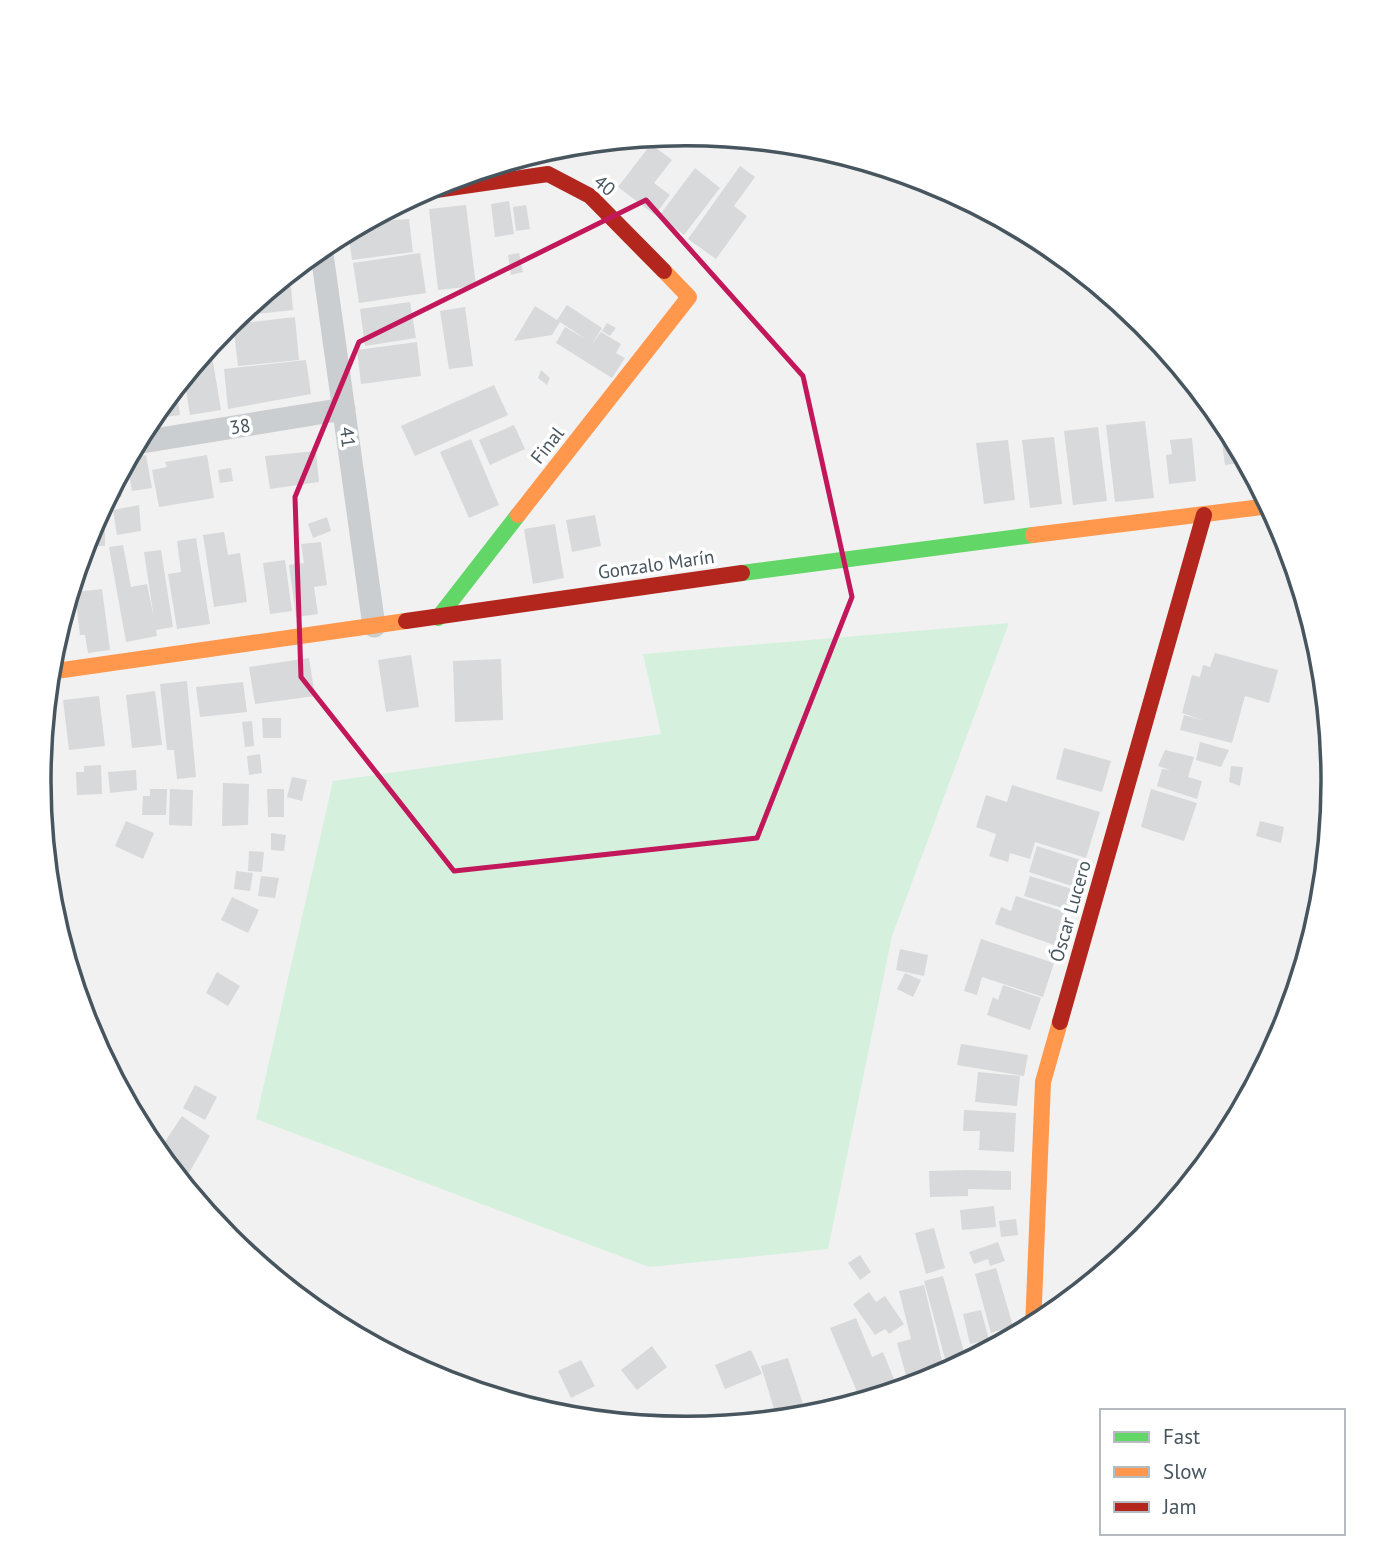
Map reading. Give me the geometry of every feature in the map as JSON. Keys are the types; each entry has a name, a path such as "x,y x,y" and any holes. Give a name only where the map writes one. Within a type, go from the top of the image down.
{"street":[{"name":"40","path":"464,186 548,174 590,196 690,298"},
{"name":"41","path":"323,260 374,626"},
{"name":"Final","path":"438,618 690,298"},
{"name":"38","path":"150,441 344,409"},
{"name":"Gonzalo Marín","path":"61,670 844,558 1260,507"},
{"name":"Óscar Lucero","path":"1034,1314 1043,1083 1204,515"}],"highlighted area":[{"path":"646,200 803,376 852,597 757,838 454,871 301,677 295,497 359,342"}],"green space":[{"path":"1009,623 892,936 828,1249 649,1267 256,1119 333,781 661,734 643,654"}],"building":[{"path":"649,147 655,147 672,160 654,183 670,195 655,215 618,187"},
{"path":"740,166 755,177 734,206 747,216 716,259 688,239"},
{"path":"695,168 720,188 684,235 659,216"},
{"path":"509,201 514,234 495,237 491,204"},
{"path":"466,205 476,286 438,290 429,209"},
{"path":"526,205 530,229 516,231 513,207"},
{"path":"409,219 413,252 352,260 350,243 388,220"},
{"path":"420,253 426,293 359,303 353,263"},
{"path":"519,253 523,272 511,275 508,255"},
{"path":"287,287 291,287 293,310 256,314 267,304"},
{"path":"410,302 416,338 365,346 360,309"},
{"path":"567,305 602,328 592,344 601,332 621,344 616,353 625,358 612,378 556,343 565,327 587,340 560,322 552,335 514,341 535,306 557,320"},
{"path":"465,307 473,366 449,369 440,311"},
{"path":"295,317 299,360 238,366 234,335 247,322"},
{"path":"607,323 616,328 610,336 602,331"},
{"path":"417,342 421,376 361,384 357,350"},
{"path":"212,358 221,410 190,415 186,389"},
{"path":"306,360 311,394 228,409 224,369"},
{"path":"541,370 550,378 547,385 538,378"},
{"path":"494,385 508,415 415,456 401,426"},
{"path":"178,400 180,415 166,417"},
{"path":"1145,421 1154,498 1115,502 1106,425"},
{"path":"514,425 525,449 490,465 479,440"},
{"path":"1098,427 1107,501 1073,505 1064,431"},
{"path":"1054,437 1062,504 1030,508 1022,440"},
{"path":"1192,438 1196,481 1169,484 1166,455 1172,454 1170,440"},
{"path":"471,439 499,505 469,518 440,452"},
{"path":"1222,439 1237,463 1225,465"},
{"path":"1008,440 1015,500 984,504 976,443"},
{"path":"316,451 319,482 270,489 265,456"},
{"path":"146,455 152,488 132,491 129,476 141,456"},
{"path":"207,455 214,498 159,507 152,470 167,467 165,462"},
{"path":"231,468 233,481 220,483 218,470"},
{"path":"139,505 141,531 117,535 113,510"},
{"path":"595,515 601,546 572,552 566,520"},
{"path":"327,517 331,531 313,538 308,524"},
{"path":"555,524 564,578 533,584 524,529"},
{"path":"105,525 105,546 96,546"},
{"path":"224,532 228,555 240,553 247,602 214,607 203,535"},
{"path":"196,538 210,624 177,629 168,574 181,572 177,541"},
{"path":"321,542 327,585 314,587 318,614 296,617 289,565 304,563 301,544"},
{"path":"123,545 131,587 147,584 154,619 144,552 161,550 173,627 156,630 157,636 126,642 109,547"},
{"path":"285,560 292,611 270,614 263,563"},
{"path":"102,589 110,650 88,653 85,635 80,635 76,603 80,591"},
{"path":"1215,653 1278,670 1269,703 1245,696 1232,743 1180,730 1184,715 1205,721 1182,713 1192,675 1200,677 1203,665 1210,667"},
{"path":"411,655 419,707 386,712 378,660"},
{"path":"309,658 315,696 255,704 249,667"},
{"path":"501,659 503,720 455,722 453,661"},
{"path":"187,681 196,777 177,779 174,750 167,750 160,684"},
{"path":"243,682 247,712 200,717 196,687"},
{"path":"155,691 162,745 132,748 126,695"},
{"path":"99,696 105,746 69,750 63,700"},
{"path":"262,718 281,718 281,738 263,738"},
{"path":"252,721 254,746 245,747 242,722"},
{"path":"1200,742 1229,750 1221,767 1196,760"},
{"path":"1064,748 1111,761 1102,792 1056,779"},
{"path":"1165,750 1194,757 1188,777 1202,781 1197,799 1157,786 1162,769 1170,770 1158,766"},
{"path":"260,754 262,773 249,775 247,756"},
{"path":"101,765 102,794 77,795 76,772 84,772 84,766"},
{"path":"1231,766 1243,767 1240,786 1229,782"},
{"path":"136,770 137,790 110,793 108,772"},
{"path":"292,777 307,780 302,801 287,797"},
{"path":"223,783 249,784 248,825 222,826"},
{"path":"1012,785 1100,812 1086,858 1035,842 1030,859 1010,853 1008,862 989,856 996,834 976,827 986,795 1007,802"},
{"path":"150,789 167,789 166,815 142,815 143,796 150,796"},
{"path":"170,789 193,790 192,826 169,825"},
{"path":"267,789 284,789 284,817 268,817"},
{"path":"1151,789 1197,803 1184,841 1141,827"},
{"path":"126,821 154,833 143,859 115,846"},
{"path":"1260,821 1284,827 1281,843 1256,836"},
{"path":"271,833 286,835 284,851 271,850"},
{"path":"1037,846 1083,861 1075,887 1029,872"},
{"path":"249,851 264,852 262,872 248,871"},
{"path":"236,871 253,873 250,891 234,889"},
{"path":"261,876 279,878 275,898 258,896"},
{"path":"1030,876 1075,890 1069,910 1024,896"},
{"path":"1016,896 1068,913 1057,946 995,924 1001,907 1011,911"},
{"path":"232,897 259,910 248,933 221,920"},
{"path":"981,939 1054,963 1043,997 982,977 977,995 964,991"},
{"path":"900,949 928,955 924,976 896,970"},
{"path":"217,972 240,986 228,1006 206,993"},
{"path":"905,973 921,980 913,997 897,989"},
{"path":"1003,985 1041,998 1030,1030 987,1015 993,997 998,1000"},
{"path":"961,1044 1028,1055 1024,1076 957,1065"},
{"path":"978,1072 1020,1076 1017,1106 975,1102"},
{"path":"195,1085 217,1097 205,1120 183,1108"},
{"path":"964,1110 1016,1113 1014,1152 979,1150 980,1131 963,1131"},
{"path":"182,1116 210,1136 189,1173 181,1168 164,1143"},
{"path":"929,1171 1011,1171 1011,1190 968,1189 968,1196 930,1197"},
{"path":"994,1206 996,1227 962,1230 960,1210"},
{"path":"1016,1219 1018,1235 1001,1237 999,1221"},
{"path":"934,1228 945,1268 926,1274 915,1233"},
{"path":"998,1242 1005,1261 990,1266 988,1259 974,1264 969,1252"},
{"path":"860,1255 871,1272 860,1280 848,1263"},
{"path":"996,1268 1013,1326 991,1333 975,1274"},
{"path":"943,1276 964,1354 946,1362 924,1281"},
{"path":"924,1285 943,1363 907,1378 897,1343 911,1339 899,1291"},
{"path":"869,1292 876,1302 885,1296 904,1324 889,1334 885,1329 875,1335 853,1304"},
{"path":"981,1310 989,1340 970,1344 963,1314"},
{"path":"856,1318 872,1357 883,1352 894,1379 858,1394 830,1328"},
{"path":"652,1346 667,1367 637,1390 621,1370"},
{"path":"751,1350 762,1374 725,1389 715,1365"},
{"path":"788,1358 804,1406 775,1411 761,1366"},
{"path":"581,1360 595,1386 571,1398 558,1371"}],"traffic: fast":[{"path":"438,618 518,515"},
{"path":"742,573 1033,535"}],"traffic: slow":[{"path":"518,515 689,297 664,271"},
{"path":"1033,535 1260,507"},
{"path":"61,670 406,621"},
{"path":"1034,1314 1043,1082 1060,1022"}],"traffic: jam":[{"path":"464,186 548,174 590,196 664,271"},
{"path":"1060,1022 1204,515"},
{"path":"406,621 742,573"}]}
